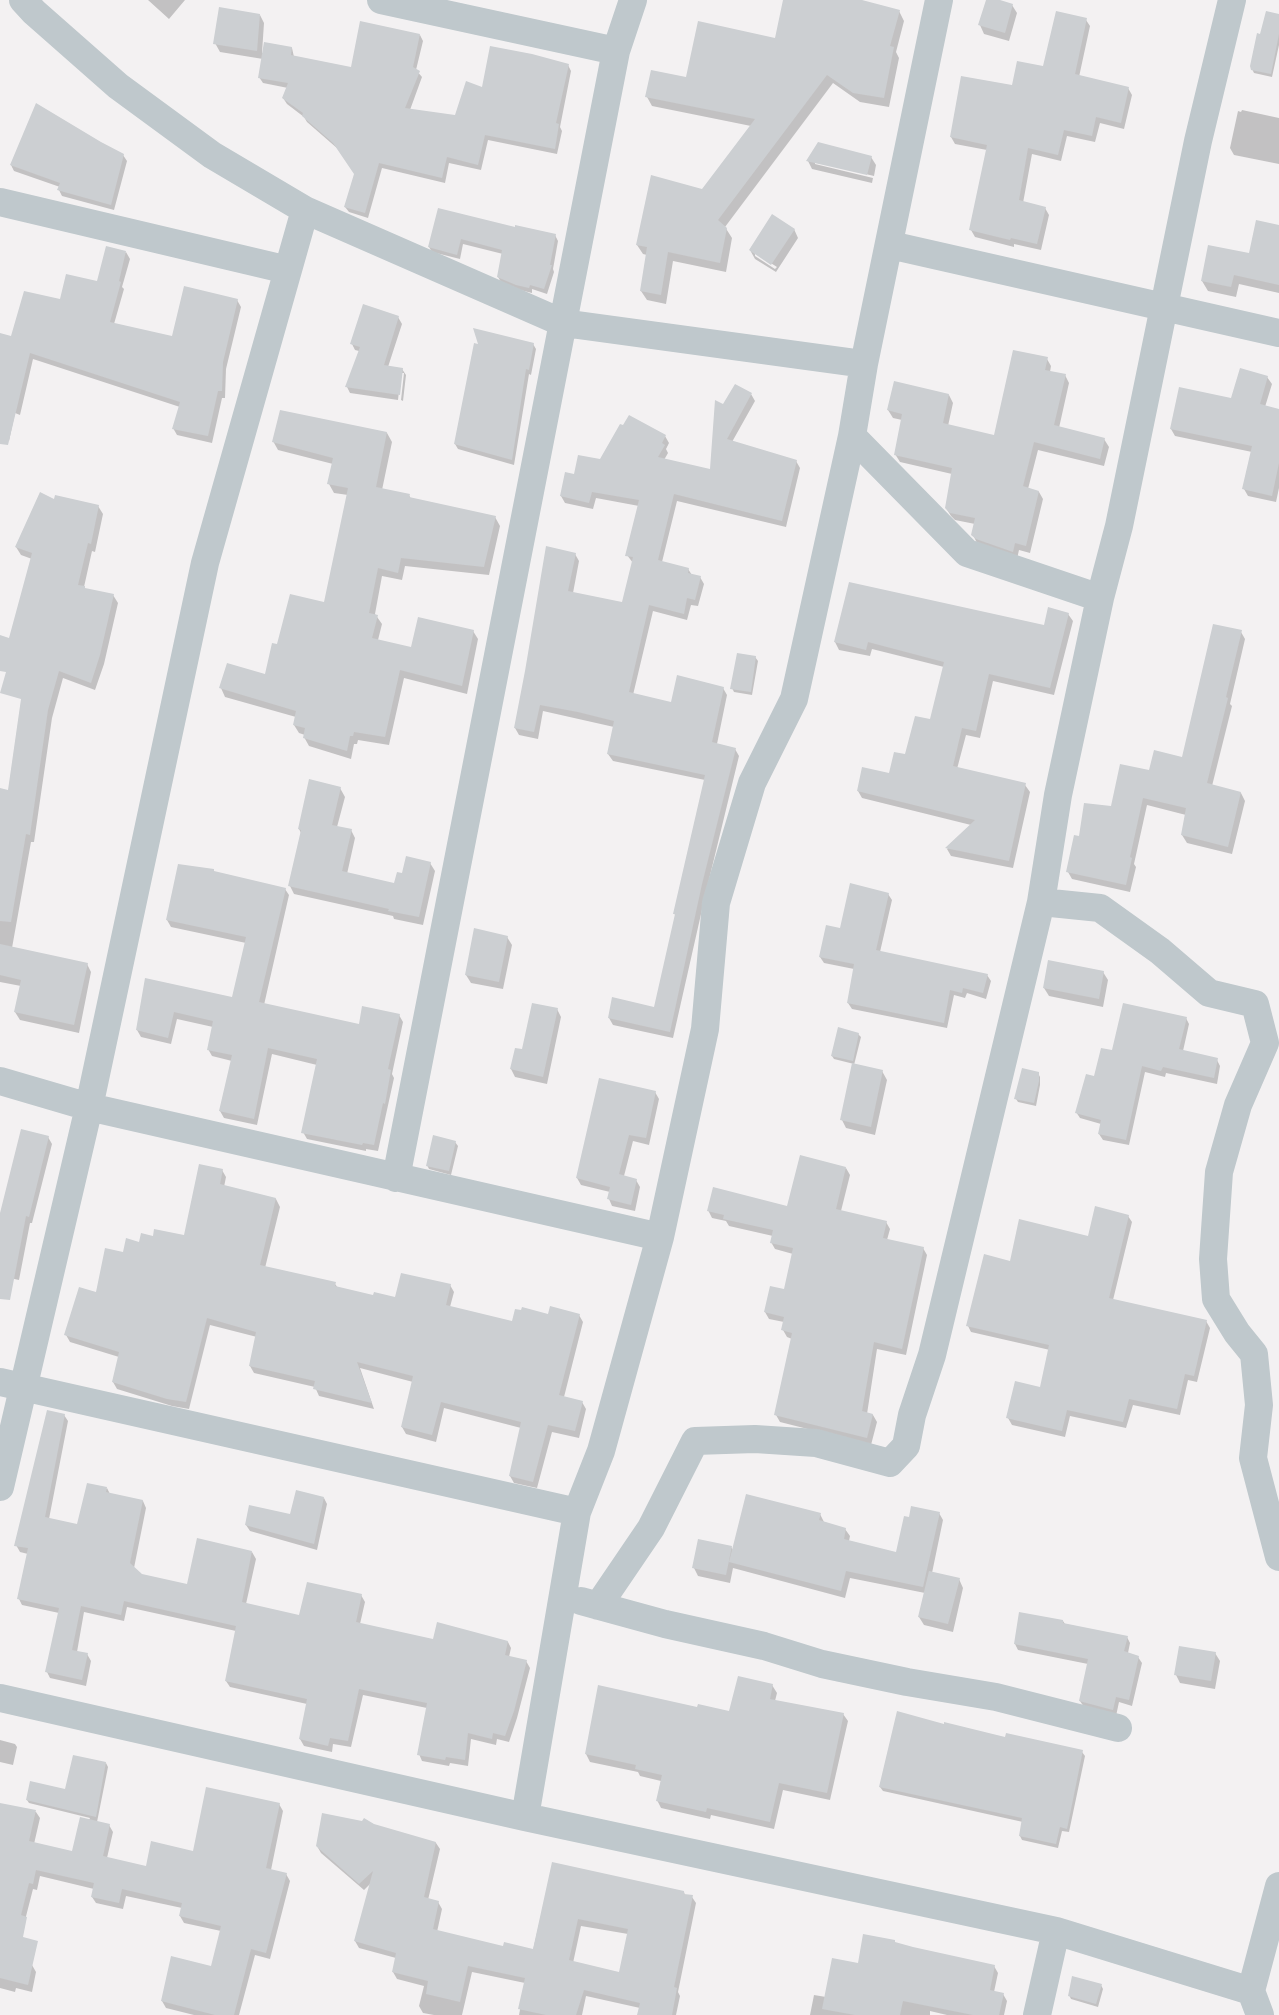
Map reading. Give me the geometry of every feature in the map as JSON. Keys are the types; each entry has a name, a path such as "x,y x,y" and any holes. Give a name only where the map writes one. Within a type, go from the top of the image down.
{"street":[{"path":"24,0 34,12 118,86 212,155 305,210 563,323 864,364"},
{"path":"381,0 616,51"},
{"path":"396,1178 616,51 633,0"},
{"path":"525,1817 577,1512 601,1451 660,1237 705,1029 716,903 752,783 794,699 852,436 864,364 939,0"},
{"path":"598,1606 651,1528 696,1441 755,1440 816,1443 890,1463 906,1446 912,1415 932,1355 1041,902 1058,794 1100,598 1119,526 1198,140 1232,0"},
{"path":"0,202 288,270"},
{"path":"0,1487 12,1384 89,1107 205,563 305,210"},
{"path":"890,244 1279,333"},
{"path":"852,436 967,553 1100,598"},
{"path":"1041,902 1100,908 1160,951 1209,993 1256,1004 1265,1043 1238,1105 1219,1172 1213,1259 1216,1299 1254,1354 1259,1405 1253,1458 1279,1557"},
{"path":"0,1080 89,1107 660,1237"},
{"path":"12,1384 577,1512"},
{"path":"563,1596 665,1624 764,1646 822,1664 907,1682 996,1697 1118,1728"},
{"path":"0,1698 525,1817 1056,1931 1255,2003 1279,1886"},
{"path":"1037,2015 1056,1931"}],"building":[{"path":"783,0 862,0 900,10 890,46 894,47 884,98 853,93 827,75 718,220 727,228 720,263 668,252 661,295 640,291 647,247 636,245 651,175 702,189 755,119 645,97 651,70 686,77 698,21 775,38"},
{"path":"986,0 1000,0 1013,4 1005,33 978,25"},
{"path":"219,7 260,14 257,51 213,44"},
{"path":"1056,11 1087,18 1075,74 1129,87 1121,123 1096,117 1092,136 1064,130 1058,155 1028,148 1019,200 1046,207 1037,244 1011,238 1010,240 969,230 987,145 950,137 961,76 1012,85 1017,61 1043,66"},
{"path":"1266,11 1279,14 1279,34 1271,74 1251,70 1250,66 1257,33 1260,34"},
{"path":"360,21 420,34 413,67 420,71 405,108 455,115 466,81 482,87 490,46 532,54 569,64 556,123 559,124 555,149 485,135 478,165 447,157 442,178 379,163 365,213 344,207 354,174 333,143 302,116 303,113 282,98 288,83 258,78 264,42 292,47 291,55 351,67"},
{"path":"36,103 124,154 111,205 57,190 60,183 10,165"},
{"path":"818,142 872,156 867,175 806,161"},
{"path":"438,208 515,227 515,225 556,234 550,265 552,265 544,289 530,285 529,288 516,285 497,277 502,250 461,239 457,255 428,247"},
{"path":"772,214 795,229 771,265 749,250"},
{"path":"1256,220 1279,225 1279,285 1234,275 1231,287 1201,281 1208,245 1249,253"},
{"path":"106,246 126,251 119,281 121,282 110,322 172,336 184,286 238,299 223,362 222,391 218,391 208,436 172,429 180,402 30,353 8,445 0,444 0,333 11,336 24,291 60,299 66,274 97,281"},
{"path":"363,304 399,316 384,365 403,368 400,395 345,387 360,347 350,344"},
{"path":"473,328 534,343 529,370 526,369 512,460 454,444 474,343 478,344"},
{"path":"1013,350 1048,357 1045,370 1066,374 1054,425 1105,438 1100,459 1034,442 1023,486 1039,491 1026,546 1015,543 1013,552 976,539 971,535 975,518 950,513 945,508 952,468 894,455 902,414 887,410 894,381 949,394 943,423 994,435"},
{"path":"1240,368 1268,376 1260,404 1279,409 1279,463 1272,496 1242,489 1252,446 1170,429 1179,387 1231,398"},
{"path":"735,384 752,393 727,439 797,460 782,521 674,494 658,560 689,568 688,573 701,576 695,600 687,598 684,614 649,605 629,692 671,702 677,675 724,687 712,742 736,748 702,884 670,1032 608,1018 612,997 654,1007 705,775 607,754 614,721 578,712 540,705 534,732 514,728 546,546 576,553 568,591 622,602 633,557 625,556 639,500 592,492 589,503 560,496 565,472 574,474 578,455 600,459 620,424 623,425 629,415 666,435 662,443 665,445 658,457 710,469 715,400 723,404"},
{"path":"280,410 387,432 376,487 410,494 409,497 496,516 484,567 401,558 398,573 378,568 369,613 378,615 372,638 411,647 418,617 474,630 462,686 400,670 385,737 354,732 353,736 350,736 347,751 303,738 305,728 293,725 296,711 219,688 227,663 265,674 272,643 277,644 290,594 324,602 348,488 327,484 333,458 272,442"},
{"path":"40,492 54,499 55,495 99,505 91,544 88,543 78,585 114,594 100,655 91,683 59,671 48,710 30,835 26,834 11,922 0,921 0,788 8,790 21,699 0,693 6,672 0,671 0,635 9,638 32,553 15,547"},
{"path":"849,582 1044,625 1048,607 1069,613 1050,688 989,674 976,731 962,728 953,766 1026,783 1009,861 945,848 975,820 857,791 862,767 889,773 894,752 905,754 915,716 930,719 944,662 868,642 866,650 834,642"},
{"path":"1213,624 1242,630 1226,697 1228,698 1207,783 1241,792 1228,847 1181,835 1186,808 1143,798 1126,885 1066,872 1074,835 1079,836 1084,803 1111,806 1120,764 1149,770 1154,750 1182,757"},
{"path":"737,653 756,656 751,692 730,689"},
{"path":"309,779 341,787 332,825 352,829 342,871 394,883 397,872 402,873 406,856 431,862 419,917 288,886 301,830 298,829"},
{"path":"178,864 214,869 214,871 286,888 259,1002 359,1024 362,1006 400,1014 388,1069 391,1070 385,1104 383,1103 374,1145 363,1143 362,1145 301,1133 317,1059 268,1048 254,1119 219,1111 232,1055 207,1050 213,1021 174,1012 168,1038 136,1030 145,978 232,997 246,937 166,920"},
{"path":"850,883 889,893 876,950 988,974 983,993 963,988 962,993 950,990 944,1023 847,1003 854,964 819,957 826,925 840,928"},
{"path":"474,928 508,936 499,982 465,975"},
{"path":"0,944 88,963 74,1025 14,1012 21,980 0,975"},
{"path":"1048,960 1104,971 1099,999 1043,988"},
{"path":"532,1003 558,1008 543,1077 510,1069 515,1048 522,1049"},
{"path":"1123,1003 1187,1017 1179,1049 1218,1058 1214,1078 1163,1067 1161,1071 1142,1066 1126,1140 1098,1134 1101,1120 1075,1113 1086,1074 1094,1076 1101,1048 1112,1050"},
{"path":"838,1027 859,1033 853,1061 831,1056"},
{"path":"852,1063 883,1070 871,1127 840,1120"},
{"path":"1022,1068 1039,1072 1034,1103 1014,1099"},
{"path":"599,1078 656,1091 646,1138 629,1135 619,1174 637,1179 631,1205 607,1199 610,1187 576,1178"},
{"path":"21,1129 49,1136 29,1217 26,1216 10,1300 0,1299 0,1213"},
{"path":"433,1135 456,1141 449,1171 426,1166"},
{"path":"800,1155 846,1167 836,1209 887,1221 883,1238 924,1247 902,1349 874,1342 862,1411 873,1414 867,1438 774,1415 792,1333 781,1330 784,1317 764,1312 770,1286 784,1289 793,1248 770,1243 773,1230 723,1219 724,1215 707,1211 713,1187 787,1206"},
{"path":"199,1164 223,1169 220,1184 276,1198 260,1265 336,1282 335,1286 373,1295 374,1292 395,1297 401,1273 451,1284 446,1305 512,1321 515,1309 521,1310 522,1307 548,1314 550,1306 580,1314 559,1395 583,1401 575,1431 548,1425 533,1482 509,1476 521,1422 441,1402 432,1435 401,1427 413,1376 357,1362 372,1403 313,1389 315,1381 249,1366 256,1332 207,1318 186,1402 167,1399 112,1382 119,1352 64,1335 79,1287 96,1292 105,1248 123,1252 126,1238 139,1242 141,1233 153,1236 154,1229 184,1235"},
{"path":"1095,1206 1129,1215 1109,1298 1207,1320 1194,1376 1185,1374 1177,1409 1129,1399 1123,1422 1067,1410 1062,1431 1006,1418 1015,1381 1040,1387 1049,1345 966,1326 984,1254 1010,1261 1019,1219 1088,1236"},
{"path":"47,1410 65,1414 45,1517 77,1524 87,1483 107,1487 106,1492 143,1500 130,1563 142,1574 187,1584 197,1538 252,1551 242,1602 299,1615 307,1582 362,1594 356,1622 433,1639 437,1622 508,1641 505,1655 527,1660 514,1711 505,1736 493,1733 492,1739 468,1733 465,1760 446,1757 445,1760 417,1755 427,1703 359,1689 348,1741 330,1738 328,1746 299,1739 307,1699 225,1681 236,1626 124,1601 121,1615 81,1606 72,1650 88,1653 82,1680 45,1672 59,1608 17,1599 28,1548 14,1546"},
{"path":"296,1490 324,1497 314,1544 245,1525 249,1505 290,1514"},
{"path":"746,1494 821,1513 819,1520 846,1528 844,1539 896,1552 904,1516 909,1517 911,1506 940,1512 923,1587 846,1571 841,1591 729,1562"},
{"path":"698,1539 732,1546 726,1575 692,1568"},
{"path":"929,1571 960,1578 948,1624 918,1617"},
{"path":"1019,1612 1063,1620 1063,1623 1128,1636 1124,1651 1139,1656 1129,1700 1116,1697 1113,1710 1079,1701 1088,1659 1014,1644"},
{"path":"1179,1646 1216,1652 1211,1681 1174,1675"},
{"path":"738,1676 773,1684 770,1699 844,1713 827,1793 779,1783 770,1822 707,1808 706,1812 656,1801 662,1775 635,1769 636,1765 585,1754 598,1685 697,1707 698,1704 729,1711"},
{"path":"897,1711 944,1724 944,1722 1005,1737 1006,1733 1083,1750 1067,1829 1060,1827 1056,1844 1019,1836 1022,1818 879,1787"},
{"path":"73,1755 106,1762 96,1817 26,1800 30,1781 65,1789"},
{"path":"206,1787 280,1803 266,1868 287,1873 266,1953 251,1949 234,2015 215,2015 161,2001 171,1956 211,1966 221,1926 179,1916 182,1903 122,1889 119,1903 91,1897 94,1883 36,1870 33,1884 29,1883 21,1915 27,1917 23,1937 38,1941 28,1985 0,1978 0,1803 36,1810 29,1841 72,1851 80,1817 110,1824 103,1856 146,1866 151,1841 193,1851"},
{"path":"322,1813 362,1821 364,1818 374,1824 436,1842 424,1897 439,1901 433,1929 503,1946 504,1942 533,1949 552,1862 684,1891 684,1894 693,1895 674,1987 677,1988 672,2015 637,2015 640,2003 584,1990 576,2015 546,2015 518,2009 525,1978 468,1966 460,2002 426,1994 428,1981 392,1972 396,1953 354,1941 373,1871 359,1884 316,1846","holes":["578,1919 628,1929 619,1972 569,1960"]},
{"path":"863,1934 995,1965 990,1990 1004,1993 999,2015 973,2015 903,2001 900,2015 855,2015 822,2009 832,1958 858,1963"},
{"path":"1072,1976 1102,1984 1096,2004 1068,1996"}]}
